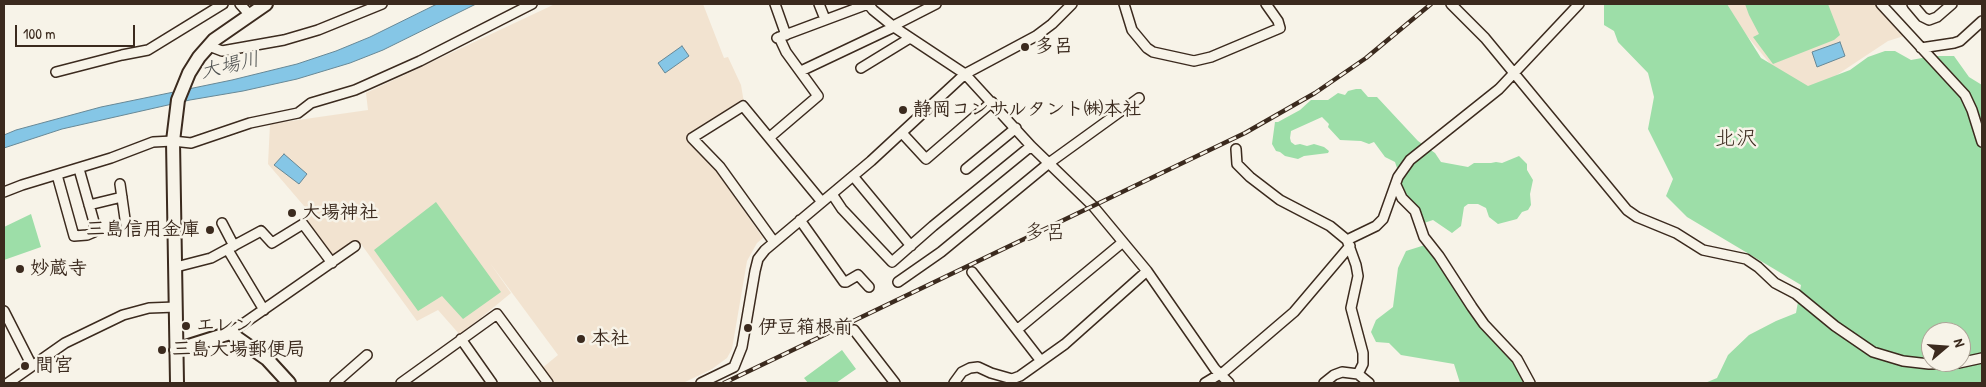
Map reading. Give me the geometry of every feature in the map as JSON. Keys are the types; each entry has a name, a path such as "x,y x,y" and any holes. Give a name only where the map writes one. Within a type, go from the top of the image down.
{"main road":[{"path":"177,383 173,136 178,100 183,85 199,57 209,46 222,33 266,4"},
{"path":"176,350 230,333 267,360 289,383"}],"street":[{"path":"56,72 148,50 223,4"},
{"path":"240,4 249,14"},
{"path":"209,46 222,51 284,40 318,30 382,4"},
{"path":"4,192 79,169 173,136 191,143 250,123 298,113 311,103 355,90 420,61 532,4"},
{"path":"770,137 818,96 802,71 786,52 781,37 775,4"},
{"path":"820,4 825,20"},
{"path":"781,37 868,4 894,27 965,74 1031,146 1092,206 1123,242 1147,271 1220,374 1229,383"},
{"path":"802,71 894,27 936,4"},
{"path":"701,383 720,379 734,367 742,347 758,259 774,242 902,133 965,74 1036,36 1052,24 1072,4"},
{"path":"1124,4 1130,27 1136,37 1147,48 1153,52 1194,61 1212,57 1280,28 1266,4"},
{"path":"1451,4 1472,24 1515,72 1627,210 1637,217 1676,233 1703,250 1746,259 1758,266 1775,283 1800,296 1835,326 1873,352 1903,361 1929,364 1959,363 1982,358"},
{"path":"1205,383 1220,374 1294,312 1348,243 1379,222 1385,214 1400,172 1410,160 1489,98 1579,4"},
{"path":"1882,4 1965,95 1982,142"},
{"path":"1912,4 1929,20 1937,17 1952,4"},
{"path":"1921,48 1954,44 1965,37 1982,21"},
{"path":"861,68 910,38"},
{"path":"898,282 941,252 1049,163 1139,98"},
{"path":"902,133 926,159 992,102"},
{"path":"774,242 720,167 692,138 743,106 822,202"},
{"path":"966,169 1016,128"},
{"path":"832,194 842,209 892,262 1031,146"},
{"path":"1236,149 1238,164 1250,177 1280,200 1330,226 1348,243 1358,276 1351,308 1363,354 1363,364 1358,374"},
{"path":"57,175 75,237 94,232 79,169"},
{"path":"853,176 911,246"},
{"path":"120,184 126,226"},
{"path":"1396,185 1402,198 1415,211 1424,236 1472,307 1484,324 1517,359 1530,383"},
{"path":"89,206 122,197"},
{"path":"800,220 844,282 858,274 869,288"},
{"path":"222,224 231,248 264,310"},
{"path":"176,266 211,258 261,231 272,243 303,224 332,263"},
{"path":"1018,329 1123,242"},
{"path":"230,333 355,246"},
{"path":"954,383 962,372 978,367 997,379 1020,376 1065,344 1147,271"},
{"path":"972,272 1041,361"},
{"path":"13,382 65,342 123,314 149,308 176,307"},
{"path":"4,311 32,366"},
{"path":"401,383 497,314 548,383"},
{"path":"854,330 895,383"},
{"path":"461,339 492,383"},
{"path":"335,383 367,355"},
{"path":"1324,383 1338,373 1346,372 1358,374 1369,383"}],"shaded area":[{"path":"555,4 703,4 724,58 728,57 741,85 744,103 686,138 714,168 763,238 757,243 747,261 732,349 727,358 712,369 683,383 552,383 541,369 558,355 490,263 511,293 460,335 438,310 417,321 361,244 333,260 303,224 310,213 268,164 270,124 368,110 366,93"},
{"path":"1727,4 1878,4 1904,36 1888,41 1790,106 1776,71 1743,31"}],"green space":[{"path":"1604,4 1727,4 1761,58 1808,86 1850,70 1868,57 1885,51 1895,51 1911,60 1933,56 1954,56 1969,77 1982,85 1982,383 1705,383 1717,378 1728,355 1749,335 1796,313 1801,285 1687,217 1666,196 1673,179 1648,129 1654,97 1648,73 1618,42 1614,31 1604,25"},
{"path":"1745,4 1828,4 1840,35 1834,40 1773,64 1753,37 1759,34"},
{"path":"1361,89 1368,97 1377,97 1418,141 1435,153 1441,162 1468,167 1474,163 1502,163 1519,156 1527,164 1527,170 1533,180 1530,194 1531,205 1528,210 1522,212 1517,219 1498,224 1489,217 1486,208 1478,204 1468,204 1464,207 1461,226 1452,233 1433,220 1421,224 1398,186 1400,177 1395,162 1385,157 1374,142 1369,144 1361,141 1340,140 1322,117 1291,131 1290,138 1291,142 1295,145 1307,146 1314,144 1324,147 1329,151 1328,153 1304,156 1298,159 1285,156 1276,151 1272,144 1275,122 1300,110 1311,100 1328,100 1338,93 1345,95 1348,91"},
{"path":"436,202 501,292 463,319 442,296 418,311 374,250"},
{"path":"31,214 41,247 4,260 4,227"},
{"path":"1425,245 1479,323 1514,361 1528,383 1460,383 1454,364 1401,355 1389,343 1376,342 1371,332 1376,320 1393,307 1398,268 1406,251"},
{"path":"842,350 856,369 836,383 808,383 804,378"}],"water":[{"path":"437,4 476,4 383,50 350,63 297,79 190,100 62,129 4,148 4,135 16,130 101,107 232,80 297,64 370,37"},
{"path":"1840,42 1845,56 1817,67 1812,52"},
{"path":"682,46 689,56 665,73 658,63"},
{"path":"284,154 307,174 299,184 274,165"}],"railway":[{"path":"724,383 1245,133 1315,93 1366,58 1431,4"}],"place":[{"name":"多呂","path":"1025,47"},
{"name":"静岡コンサルタント㈱本社","path":"903,110"},
{"name":"大場神社","path":"292,213"},
{"name":"三島信用金庫","path":"210,230"},
{"name":"妙蔵寺","path":"20,269"},
{"name":"エレン","path":"186,326"},
{"name":"伊豆箱根前","path":"748,328"},
{"name":"本社","path":"581,339"},
{"name":"三島大場郵便局","path":"162,350"},
{"name":"間宮","path":"25,366"}],"district":[{"name":"北沢","path":"1736,139"},
{"name":"多呂","path":"1045,233"}],"water label":[{"name":"大場川","path":"230,66"}]}
